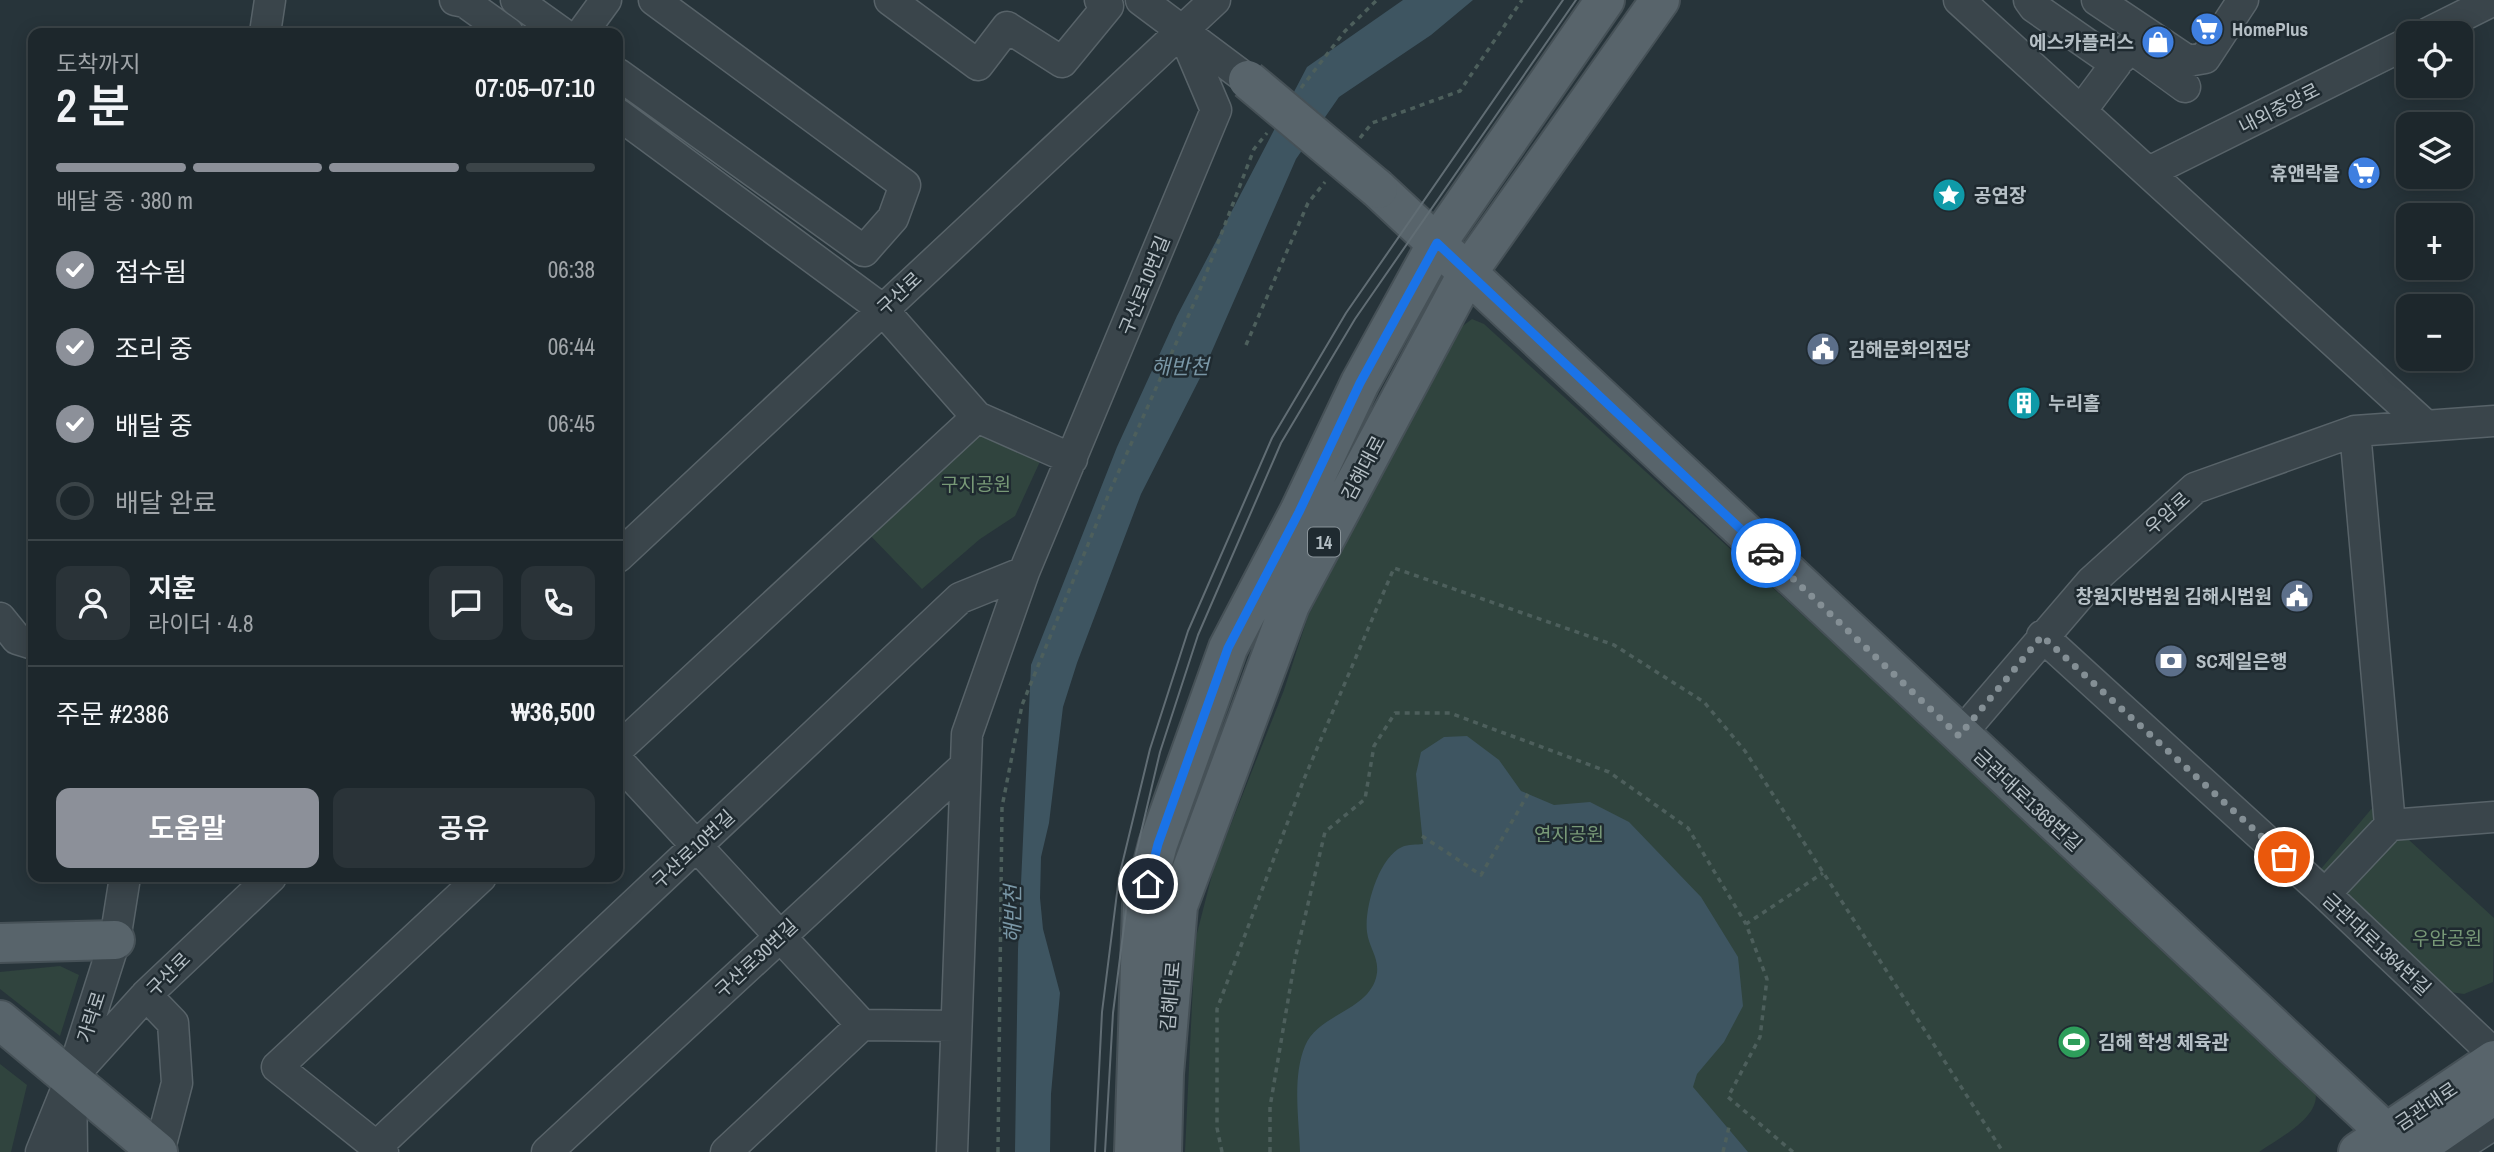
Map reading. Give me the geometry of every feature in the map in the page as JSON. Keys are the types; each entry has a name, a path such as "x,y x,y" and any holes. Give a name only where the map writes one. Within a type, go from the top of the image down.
{"main road":[{"name":"김해대로","path":"1134,1152 1142,905 1158,844 1228,648 1299,512 1360,383 1437,243 1605,0"},
{"name":"김해대로","path":"1162,1152 1164,1074 1178,906 1290,606 1468,272 1660,0"},
{"name":"금관대로1368번길","path":"1248,80 1378,189 1437,243 2390,1147"},
{"path":"0,943 116,940"},
{"path":"0,1020 158,1152"},
{"name":"금관대로","path":"2390,1147 2494,1060"},
{"name":"금관대로","path":"2390,1147 2494,1095"}],"street":[{"path":"266,28 270,0"},
{"path":"455,0 465,2 501,28"},
{"path":"516,0 555,28"},
{"path":"586,28 606,0"},
{"path":"623,78 864,251 893,218 905,185 654,0"},
{"path":"890,0 978,65 1007,27 1062,62 1108,6 1100,0"},
{"path":"1141,0 1248,80"},
{"name":"구산로","path":"623,552 1214,0"},
{"path":"2029,0 2034,7 2116,64"},
{"path":"2097,0 2188,61 2205,58 2243,0"},
{"path":"2452,21 2494,0"},
{"path":"1974,4 2081,111 2425,425"},
{"name":"구산로10번길","path":"952,1152 967,734 1024,572 1216,110 1182,30"},
{"path":"2081,111 2130,47 2185,87"},
{"name":"내외중앙로","path":"2149,172 2396,49"},
{"path":"623,118 882,309 976,417 1072,459"},
{"path":"623,744 976,417"},
{"name":"우암로","path":"1959,736 2091,582 2195,488 2355,431 2494,421"},
{"path":"2355,431 2390,825"},
{"name":"구산로10번길","path":"379,1149 960,598 1024,572"},
{"path":"0,618 17,639 28,642"},
{"name":"금관대로1364번길","path":"2042,636 2325,894 2494,1054"},
{"path":"623,766 862,1025"},
{"name":"구산로30번길","path":"547,1152 965,766"},
{"path":"2325,894 2390,825 2494,817"},
{"name":"가락로","path":"41,1152 71,1078 116,940 124,882"},
{"name":"구산로","path":"71,1078 146,995 266,882"},
{"path":"379,1149 277,1067 476,882"},
{"path":"146,995 173,1024 177,1083 158,1152"},
{"path":"726,1152 862,1025 956,1026"},
{"path":"71,1078 72,1152"}],"path":[{"path":"1295,96 1345,31 1377,0"},
{"path":"998,1152 1002,807 1022,705 1110,491 1199,292 1254,149 1270,128"},
{"path":"1222,1152 1217,1128 1217,1009 1304,779 1394,568 1614,645 1704,702 1745,751 2003,1152"},
{"path":"1270,1152 1270,1107 1295,959 1325,832 1365,799 1374,746 1395,713 1450,713 1609,772 1688,828 1746,924 1767,979 1760,1037 1728,1097 1793,1152"},
{"path":"1422,836 1481,875 1528,794"},
{"path":"1746,924 1823,873"},
{"path":"1723,1152 1729,1127"}],"green space":[{"name":"연지공원","path":"1472,319 1484,324 2305,1074 2314,1086 2316,1098 2304,1119 2259,1152 1185,1152 1195,941 1214,867 1284,690 1308,616 1456,331"},
{"name":"구지공원","path":"977,430 1043,455 1015,516 980,539 922,589 866,531"},
{"name":"우암공원","path":"2373,807 2494,918 2493,982 2464,994 2430,989 2320,870"},
{"path":"60,966 79,975 60,1036 0,989 0,972"},
{"path":"0,1064 27,1085 11,1152 0,1152"}],"water":[{"name":"해반천","path":"1403,0 1473,0 1431,35 1339,97 1296,159 1201,376 1141,494 1077,663 1063,707 1049,823 1041,857 1040,898 1043,929 1060,993 1051,1094 1050,1152 1015,1152 1018,949 1031,665 1117,447 1177,316 1307,67"},
{"path":"1467,736 1499,760 1521,791 1554,805 1590,802 1629,822 1701,897 1738,957 1743,1006 1724,1042 1697,1074 1693,1087 1748,1152 1300,1152 1297,1084 1305,1046 1311,1035 1320,1027 1353,1006 1371,989 1376,978 1377,965 1368,938 1367,922 1375,884 1386,861 1394,853 1404,846 1423,844 1416,774 1421,752 1444,737"}],"tram line":[{"path":"1095,1152 1102,1012 1119,877 1150,749 1188,631 1272,438 1346,313 1563,0"},
{"path":"1105,1152 1113,1013 1130,879 1160,752 1198,635 1281,443 1355,319 1576,0"}],"way so far":[{"path":"1766,553 1959,736 2042,636 2284,857"}],"place":[{"name":"HomePlus","path":"2207,29"},
{"name":"에스카플러스","path":"2158,42"},
{"name":"휴앤락몰","path":"2364,173"},
{"name":"공연장","path":"1949,195"},
{"name":"김해문화의전당","path":"1823,349"},
{"name":"누리홀","path":"2024,403"},
{"name":"창원지방법원 김해시법원","path":"2297,596"},
{"name":"SC제일은행","path":"2171,661"},
{"name":"김해 학생 체육관","path":"2074,1042"}],"route":[{"path":"1148,884 1158,844 1228,648 1299,512 1360,383 1437,243 1766,553"}]}
